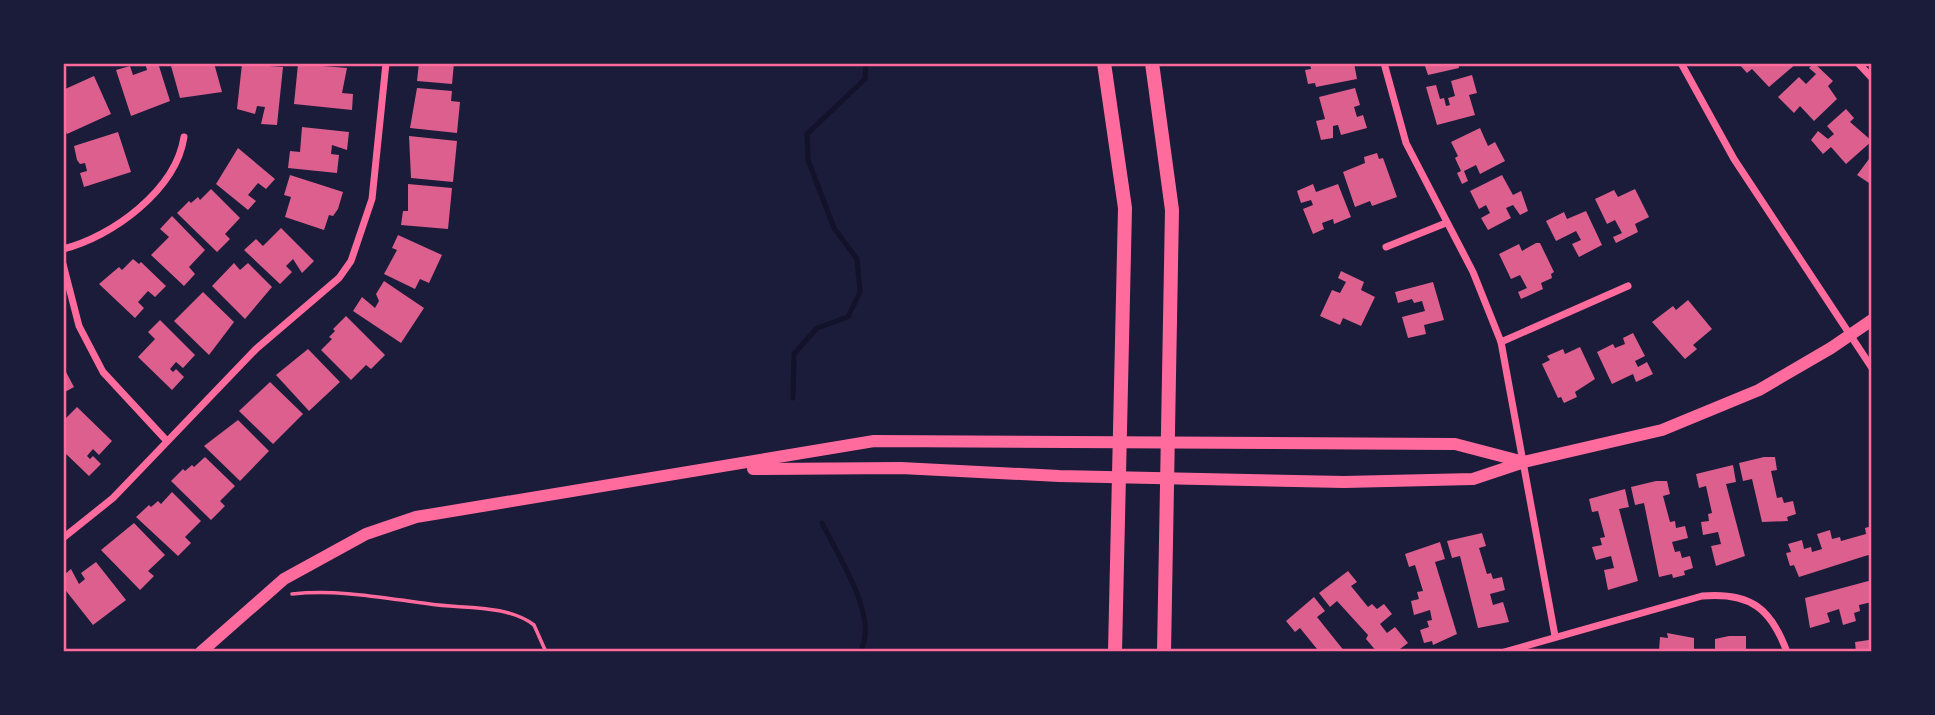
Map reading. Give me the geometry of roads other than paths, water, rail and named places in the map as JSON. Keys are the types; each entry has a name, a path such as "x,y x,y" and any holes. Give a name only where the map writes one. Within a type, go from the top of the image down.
{"main road":[{"path":"1104,63 1125,208 1122,441 1115,652"},
{"path":"1152,63 1172,210 1165,478 1164,652"}],"street":[{"path":"63,538 113,498 256,349 339,278 351,261 372,199 386,63"},
{"path":"1384,63 1406,143 1473,272 1501,342 1555,636"},
{"path":"1681,63 1734,159 1872,368"},
{"path":"1858,63 1872,78"},
{"path":"63,249 86,243 109,232 126,218 171,174 181,156 184,137"},
{"path":"1386,247 1446,223"},
{"path":"63,264 79,326 103,372 166,440"},
{"path":"1501,342 1628,286"},
{"path":"718,469 901,468 1119,478 1344,482 1473,479 1524,462 1662,429 1759,390 1872,320"},
{"path":"201,652 284,579 366,534 416,517 874,441 1455,444 1524,462"},
{"path":"1504,652 1702,596 1724,594 1744,598 1766,611 1780,631 1787,652"}],"waterway":[{"path":"793,398 794,354 817,328 848,317 860,292 857,259 834,228 808,160 807,134 865,79 866,63"},
{"path":"822,523 861,605 865,638 860,652"}]}
